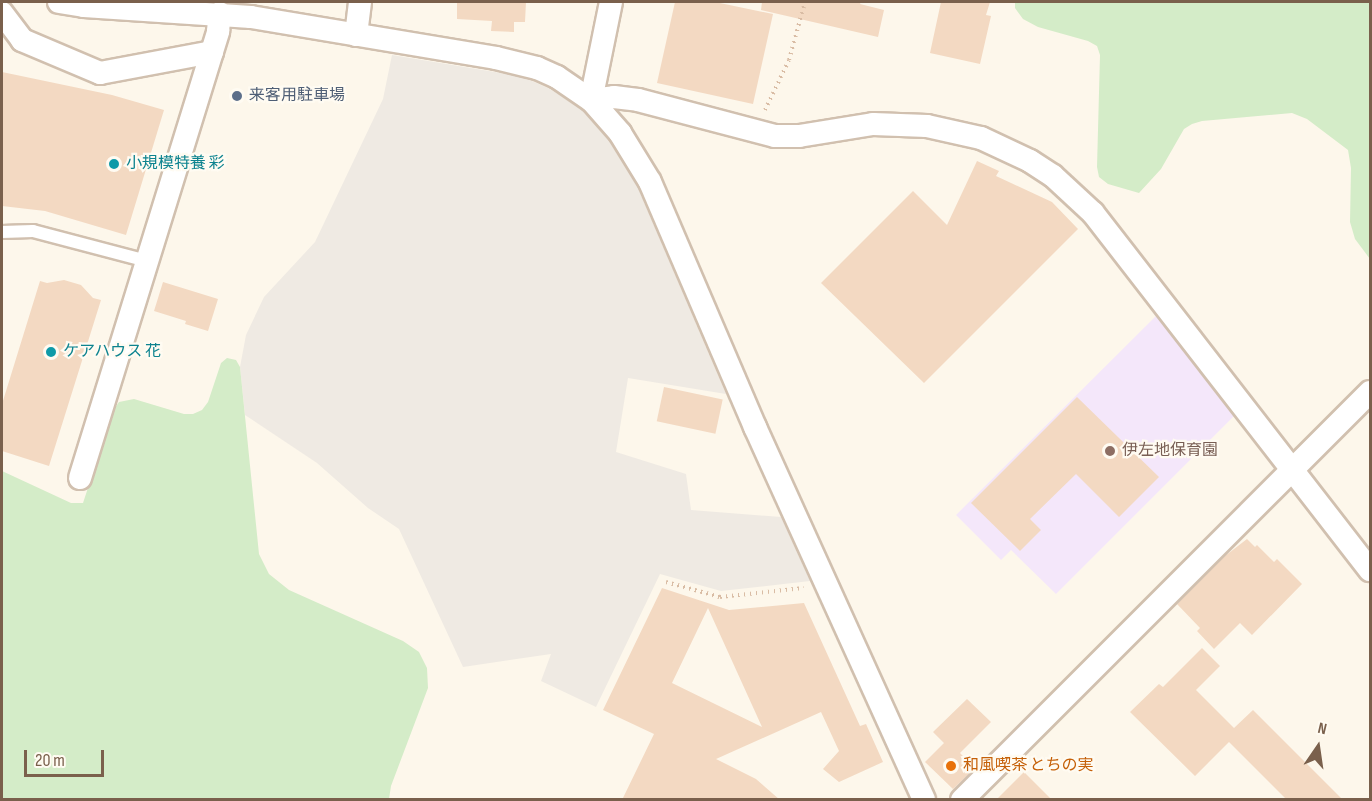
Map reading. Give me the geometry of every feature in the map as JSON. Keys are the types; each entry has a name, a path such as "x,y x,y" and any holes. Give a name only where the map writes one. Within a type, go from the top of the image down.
{"street":[{"path":"59,2 84,6 220,13 517,62 557,77 591,100 620,133 651,182 755,427 924,800"},
{"path":"356,35 360,2"},
{"path":"591,100 611,2"},
{"path":"2,13 22,40 100,74 212,52"},
{"path":"80,478 212,52 220,13"},
{"path":"591,100 614,97 638,100 759,134 799,136 873,124 927,126 981,138 1030,161 1074,193 1093,213 1371,570"},
{"path":"963,800 1371,392"}],"lane":[{"path":"2,232 33,231 147,261"}],"path":[{"path":"759,134 763,114 795,42 805,2"},
{"path":"666,582 720,597 827,585"}],"shaded area":[{"path":"392,55 513,75 532,81 550,89 582,110 609,141 638,188 726,394 628,378 616,452 686,474 691,510 781,517 810,581 721,591 660,574 596,707 541,681 551,654 463,667 399,529 368,508 317,463 245,415 240,367 246,335 264,297 315,242 383,99"},
{"name":"伊左地保育園","path":"1157,315 1235,415 1056,594 1011,550 1001,560 956,515"}],"green space":[{"path":"1015,2 1370,2 1370,259 1355,239 1350,222 1351,168 1348,150 1307,119 1292,113 1202,121 1192,124 1184,129 1161,169 1139,193 1108,184 1099,177 1097,167 1100,55 1097,46 1088,41 1038,27 1023,19 1015,8"},
{"path":"227,358 236,360 240,367 259,554 269,574 289,590 403,641 419,652 427,668 428,688 391,786 389,799 2,799 2,471 71,503 83,503 114,409 119,402 134,399 184,414 193,414 202,410 208,402 221,363"}],"building":[{"path":"457,2 526,2 525,22 514,22 514,32 491,31 492,21 457,19"},
{"path":"675,2 715,2 773,14 753,104 657,83"},
{"path":"762,2 861,2 860,4 884,10 878,37 761,10"},
{"path":"941,2 990,2 986,15 991,16 980,64 930,53"},
{"path":"2,72 112,95 164,110 126,235 45,211 2,206"},
{"path":"977,161 999,171 996,176 1052,202 1078,229 924,383 821,283 913,191 947,225"},
{"name":"ケアハウス 花","path":"64,280 81,285 93,298 101,300 49,466 2,451 2,404 40,281 47,283"},
{"path":"163,282 218,299 208,331 154,311"},
{"path":"664,387 723,399 715,434 657,421"},
{"path":"1077,397 1159,477 1119,517 1076,474 1030,519 1041,530 1020,551 971,503"},
{"path":"1247,539 1255,547 1257,545 1274,562 1277,559 1302,584 1252,635 1240,623 1214,649 1197,631 1200,628 1177,604 1225,556"},
{"path":"662,588 729,610 804,603 860,726 866,724 883,762 839,782 823,769 839,751 821,712 716,759 756,779 780,800 622,800 654,734 603,710","holes":["708,608 762,727 672,683"]},
{"path":"1202,648 1220,666 1196,690 1234,728 1253,710 1343,800 1287,800 1229,742 1195,776 1130,712 1159,684 1163,687"},
{"path":"967,699 991,722 960,753 975,768 953,789 925,762 944,743 933,732"},
{"path":"1024,772 1052,800 996,800"}],"place":[{"name":"来客用駐車場","path":"237,96"},
{"name":"小規模特養 彩","path":"114,164"},
{"name":"ケアハウス 花","path":"51,352"},
{"name":"伊左地保育園","path":"1110,451"},
{"name":"和風喫茶 とちの実","path":"951,766"}]}
